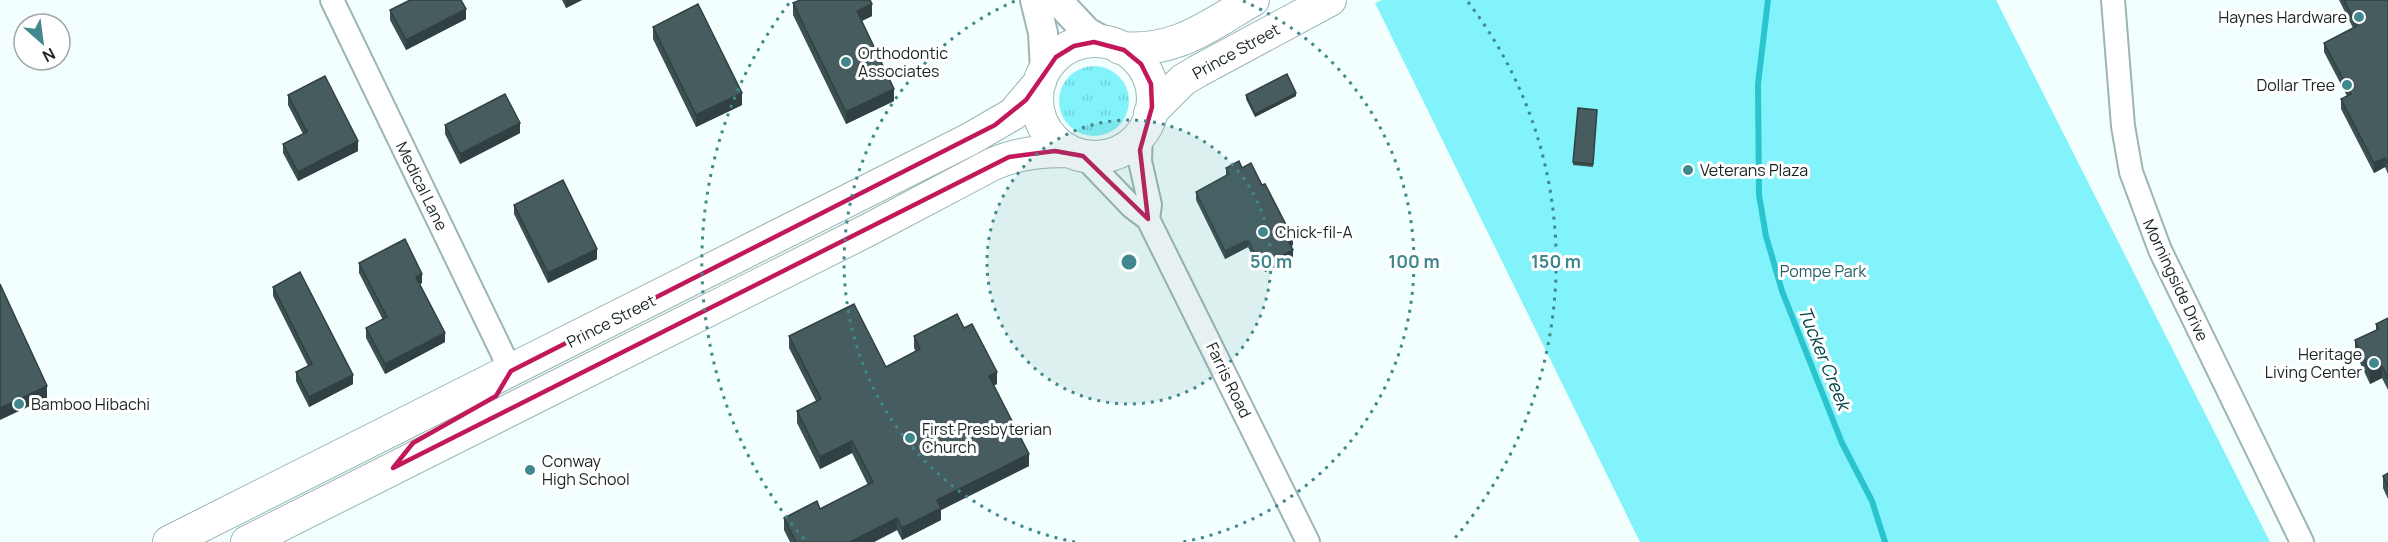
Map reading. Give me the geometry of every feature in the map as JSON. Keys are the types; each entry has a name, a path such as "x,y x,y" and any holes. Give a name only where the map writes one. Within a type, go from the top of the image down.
{"main road":[{"name":"Prince Street","path":"1112,45 1148,49 1173,44 1192,36 1253,0"},
{"name":"Prince Street","path":"1146,123 1183,80 1330,0"},
{"path":"1094,42 1112,45 1133,56 1147,74 1153,96 1146,123 1130,145 1113,154 1093,157 1076,153 1057,143 1043,125 1037,103 1042,76 1056,57 1074,46 1094,42"},
{"name":"Prince Street","path":"169,542 995,126 1013,114 1042,76"},
{"name":"Prince Street","path":"247,542 868,230 993,164 1009,157 1032,152 1076,153"},
{"path":"645,341 645,336 660,316 672,308 812,236 823,213"},
{"path":"393,468 413,443 468,415 496,396 506,384 511,371"},
{"path":"197,542 286,499 304,475"}],"street":[{"name":"Medical Lane","path":"332,0 511,371"},
{"path":"1035,0 1043,33 1042,76"},
{"path":"1057,0 1087,32 1112,45"},
{"name":"Morningside Drive","path":"2113,0 2123,126 2131,172 2160,250 2302,542"},
{"name":"Farris Road","path":"1146,123 1140,161 1150,205 1148,219"},
{"name":"Farris Road","path":"1076,153 1132,207 1148,219 1308,542"}],"highlighted area":[{"path":"1094,42 1124,50 1141,64 1151,84 1152,107 1140,150 1148,219 1083,156 1055,151 1009,157 393,468 413,443 496,396 511,371 995,125 1026,100 1056,57 1074,46"}],"green space":[{"name":"Pompe Park","path":"1382,0 1996,0 2270,542 1640,542 1375,3"},
{"path":"1094,66 1113,72 1123,82 1129,101 1123,120 1113,130 1094,136 1075,130 1065,120 1059,101 1065,82 1075,72"}],"building":[{"path":"410,0 461,0 466,9 406,40 390,10"},
{"name":"Orthodontic Associates","path":"800,0 870,0 872,4 857,11 894,89 846,112 793,3"},
{"path":"2344,0 2388,0 2388,164 2385,158 2374,163 2341,99 2351,94 2324,43 2357,26"},
{"path":"698,4 742,93 696,115 653,27"},
{"path":"1287,74 1296,93 1255,114 1246,95"},
{"path":"325,76 358,141 298,172 283,144 307,132 288,95"},
{"path":"505,94 520,123 460,154 445,125"},
{"path":"1578,108 1597,110 1593,164 1573,162"},
{"name":"Chick-fil-A","path":"1239,161 1242,168 1251,163 1262,185 1265,184 1293,238 1288,240 1293,250 1265,264 1260,254 1256,256 1248,240 1225,251 1196,192 1229,174 1226,168"},
{"path":"563,180 597,249 548,273 514,205"},
{"path":"405,239 422,274 416,277 445,333 385,364 366,328 387,317 359,263"},
{"path":"300,272 353,375 309,397 296,372 312,364 273,287"},
{"path":"0,284 47,386 0,408"},
{"name":"First Presbyterian Church","path":"854,304 886,367 920,349 914,336 957,314 964,328 972,324 997,372 989,376 1029,454 937,500 941,508 902,528 897,518 850,542 796,542 784,518 817,501 820,509 873,482 852,441 820,457 797,411 821,399 789,336"},
{"name":"Heritage Living Center","path":"2388,318 2388,378 2382,366 2370,372 2355,340 2379,329 2376,324"},
{"path":"2388,473 2388,487 2383,476"}],"waterway":[{"name":"Tucker Creek","path":"1768,0 1758,84 1759,195 1766,236 1782,291 1842,443 1872,501 1885,542"}],"place":[{"name":"Haynes Hardware","path":"2359,17"},
{"name":"Orthodontic Associates","path":"846,62"},
{"name":"Dollar Tree","path":"2347,85"},
{"name":"Veterans Plaza","path":"1688,170"},
{"name":"Chick-fil-A","path":"1263,232"},
{"name":"Heritage Living Center","path":"2374,363"},
{"name":"Bamboo Hibachi","path":"19,404"},
{"name":"First Presbyterian Church","path":"910,438"},
{"name":"Conway High School","path":"530,470"}]}
